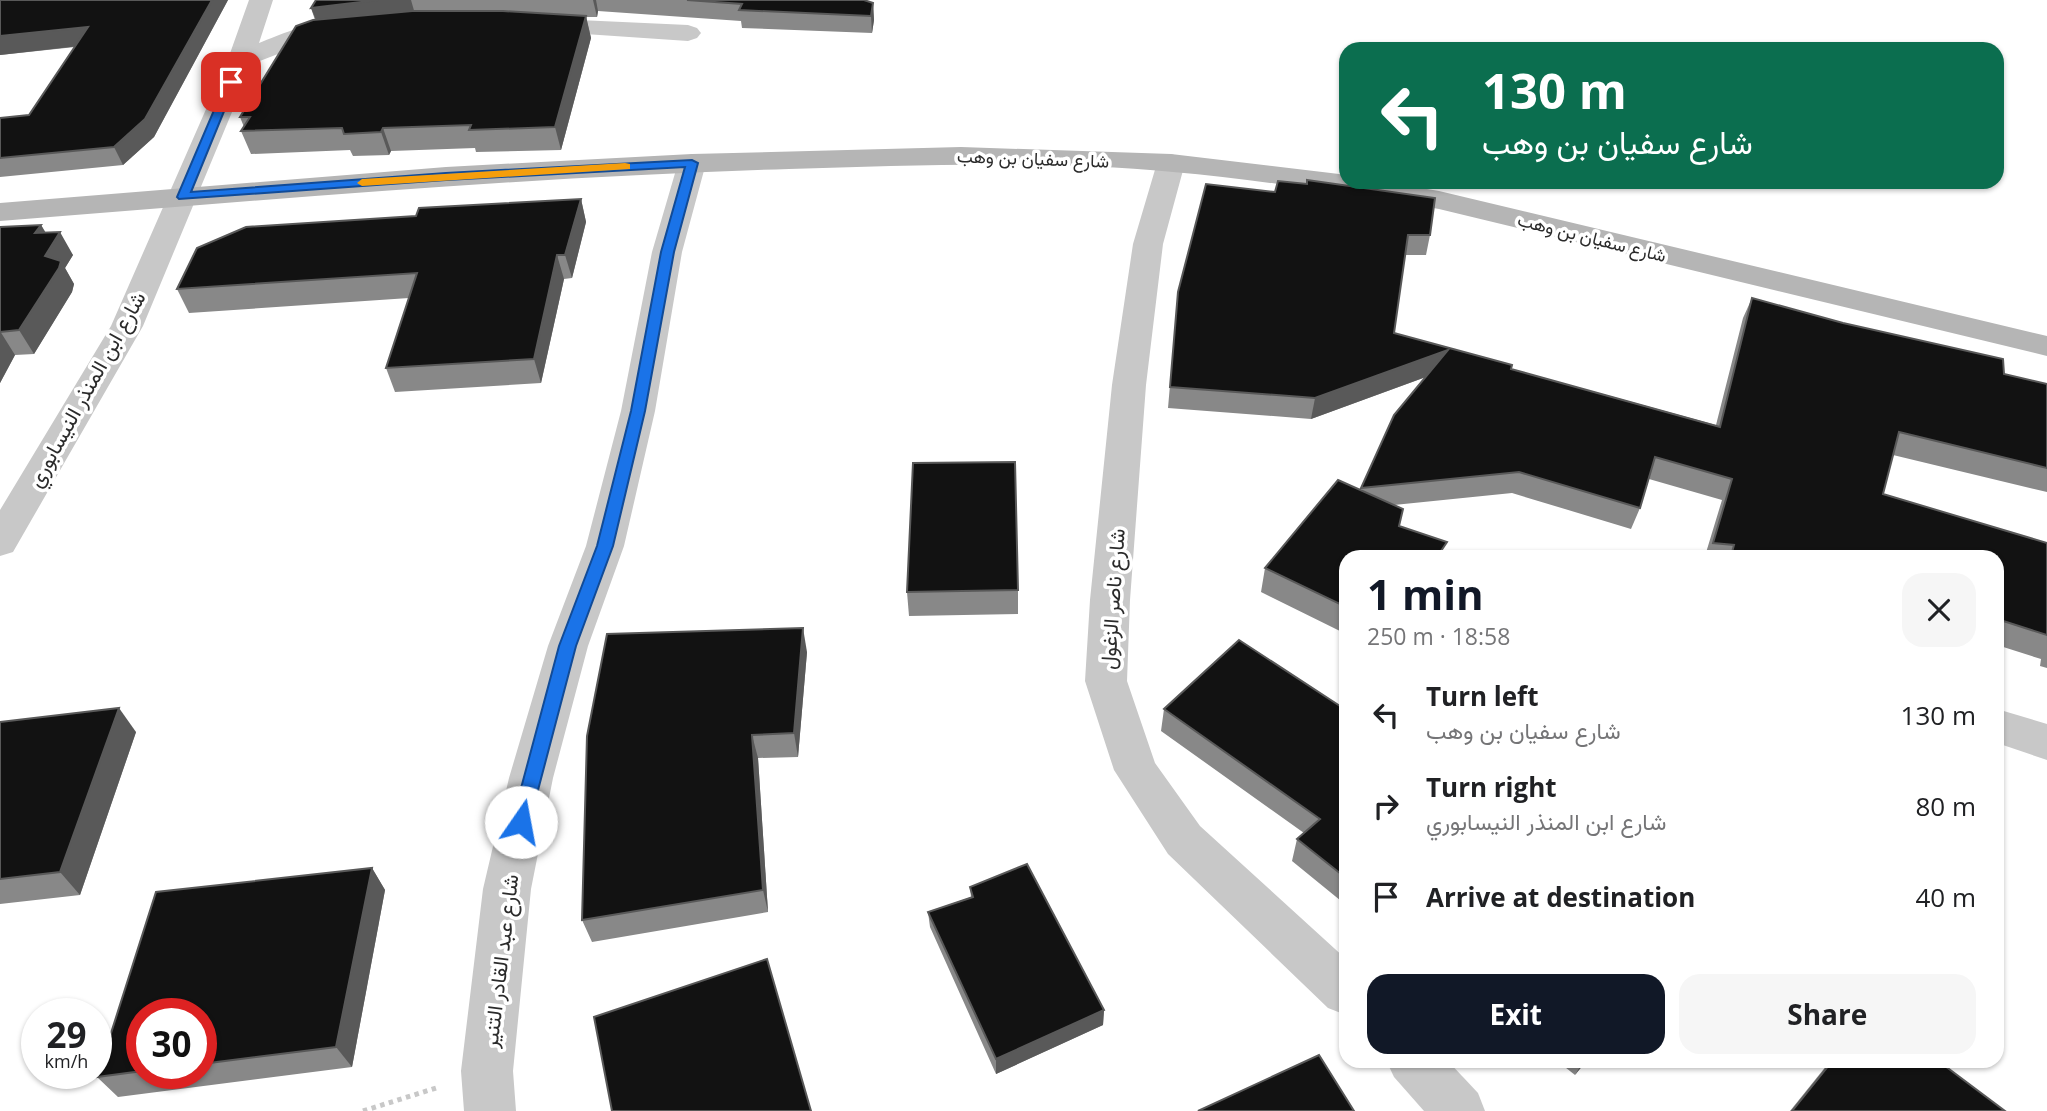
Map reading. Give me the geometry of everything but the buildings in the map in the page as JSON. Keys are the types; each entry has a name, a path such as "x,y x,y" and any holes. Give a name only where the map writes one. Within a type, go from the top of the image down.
{"street":[{"name":"شارع ابن المنذر النيسابوري","path":"0,542 127,326 241,59 261,0"},
{"path":"511,23 688,33"},
{"path":"241,59 302,36 358,27"},
{"name":"شارع سفيان بن وهب","path":"0,212 446,176 692,163 961,155 1171,163 1339,183"},
{"name":"شارع عبد القادر التنير","path":"490,1111 487,1071 507,889 531,778 568,646 605,546 638,411 667,252 692,163"},
{"name":"شارع ناصر الزغول","path":"1171,163 1148,244 1129,385 1110,600 1106,681 1136,770 1184,840 1339,985"},
{"name":"شارع سفيان بن وهب","path":"1374,189 1439,200 2047,346"},
{"path":"2004,728 2047,742"},
{"path":"1419,1068 1459,1111"}],"path":[{"path":"363,1111 487,1071"}],"slow traffic":[{"path":"362,183 625,167"}],"route":[{"path":"231,82 183,197 446,176 692,163 667,252 638,411 605,546 568,646 521,822"}]}
